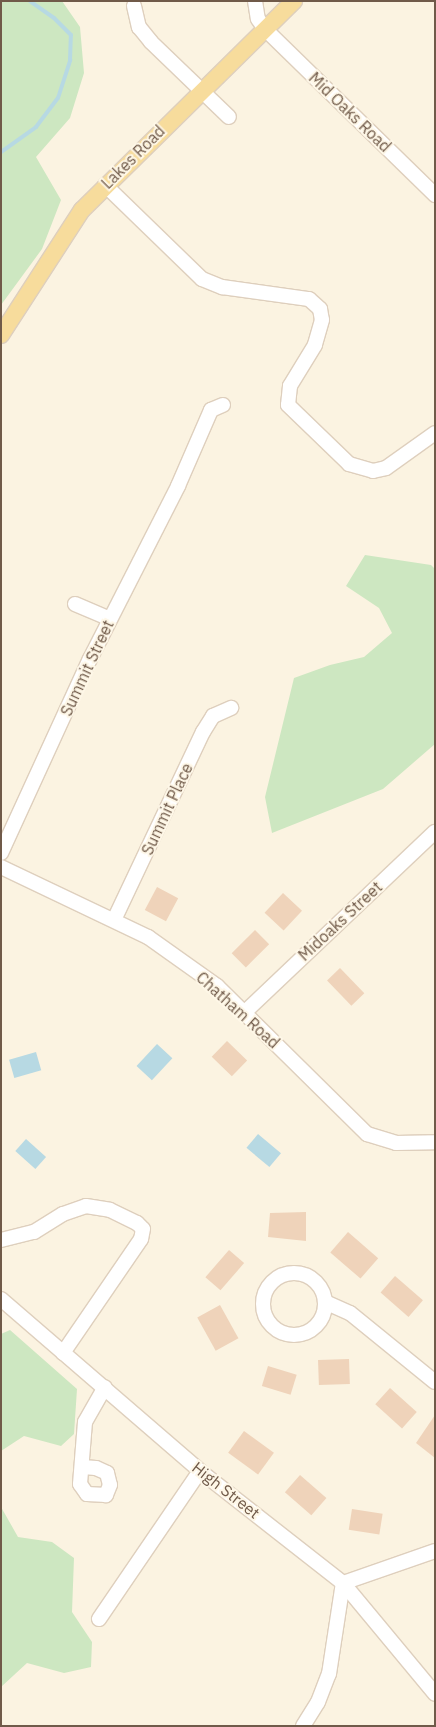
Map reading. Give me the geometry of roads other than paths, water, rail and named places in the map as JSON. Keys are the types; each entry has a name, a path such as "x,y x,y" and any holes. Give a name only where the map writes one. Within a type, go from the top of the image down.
{"main road":[{"name":"Lakes Road","path":"3,328 82,210 200,90 294,1"}],"street":[{"path":"255,1 258,19 266,29"},
{"path":"134,6 139,27 229,117"},
{"name":"Mid Oaks Road","path":"266,29 435,195"},
{"path":"105,185 202,279 222,287 309,299 320,309 322,320 315,345 290,386 288,405 349,464 373,472 386,468 435,433"},
{"name":"Summit Street","path":"1,853 110,619 178,486 211,410 223,405"},
{"path":"75,604 110,619"},
{"name":"Summit Place","path":"114,920 203,732 214,716 231,708"},
{"name":"Midoaks Street","path":"245,1012 435,832"},
{"name":"Chatham Road","path":"1,867 148,937 217,986 367,1134 396,1143 434,1142"},
{"path":"1,1240 34,1232 63,1214 86,1206 110,1210 138,1223 142,1230 141,1239 64,1353"},
{"path":"325,1302 324,1312 313,1329 294,1335 276,1329 269,1322 263,1303 270,1284 278,1277 299,1273 317,1283 325,1302 350,1313 435,1382"},
{"name":"High Street","path":"1,1299 200,1470 343,1583 435,1694"},
{"path":"82,1467 85,1422 88,1412 105,1387"},
{"path":"99,1619 200,1470"},
{"path":"303,1726 318,1702 329,1674 343,1583 435,1551"}],"water":[{"path":"157,1044 172,1058 152,1080 137,1066"},
{"path":"36,1052 41,1070 14,1078 9,1060"},
{"path":"258,1134 281,1153 269,1167 246,1148"},
{"path":"26,1139 46,1157 35,1169 15,1151"}],"waterway":[{"path":"1,152 36,127 58,98 70,60 71,35 54,18 30,1"}]}
